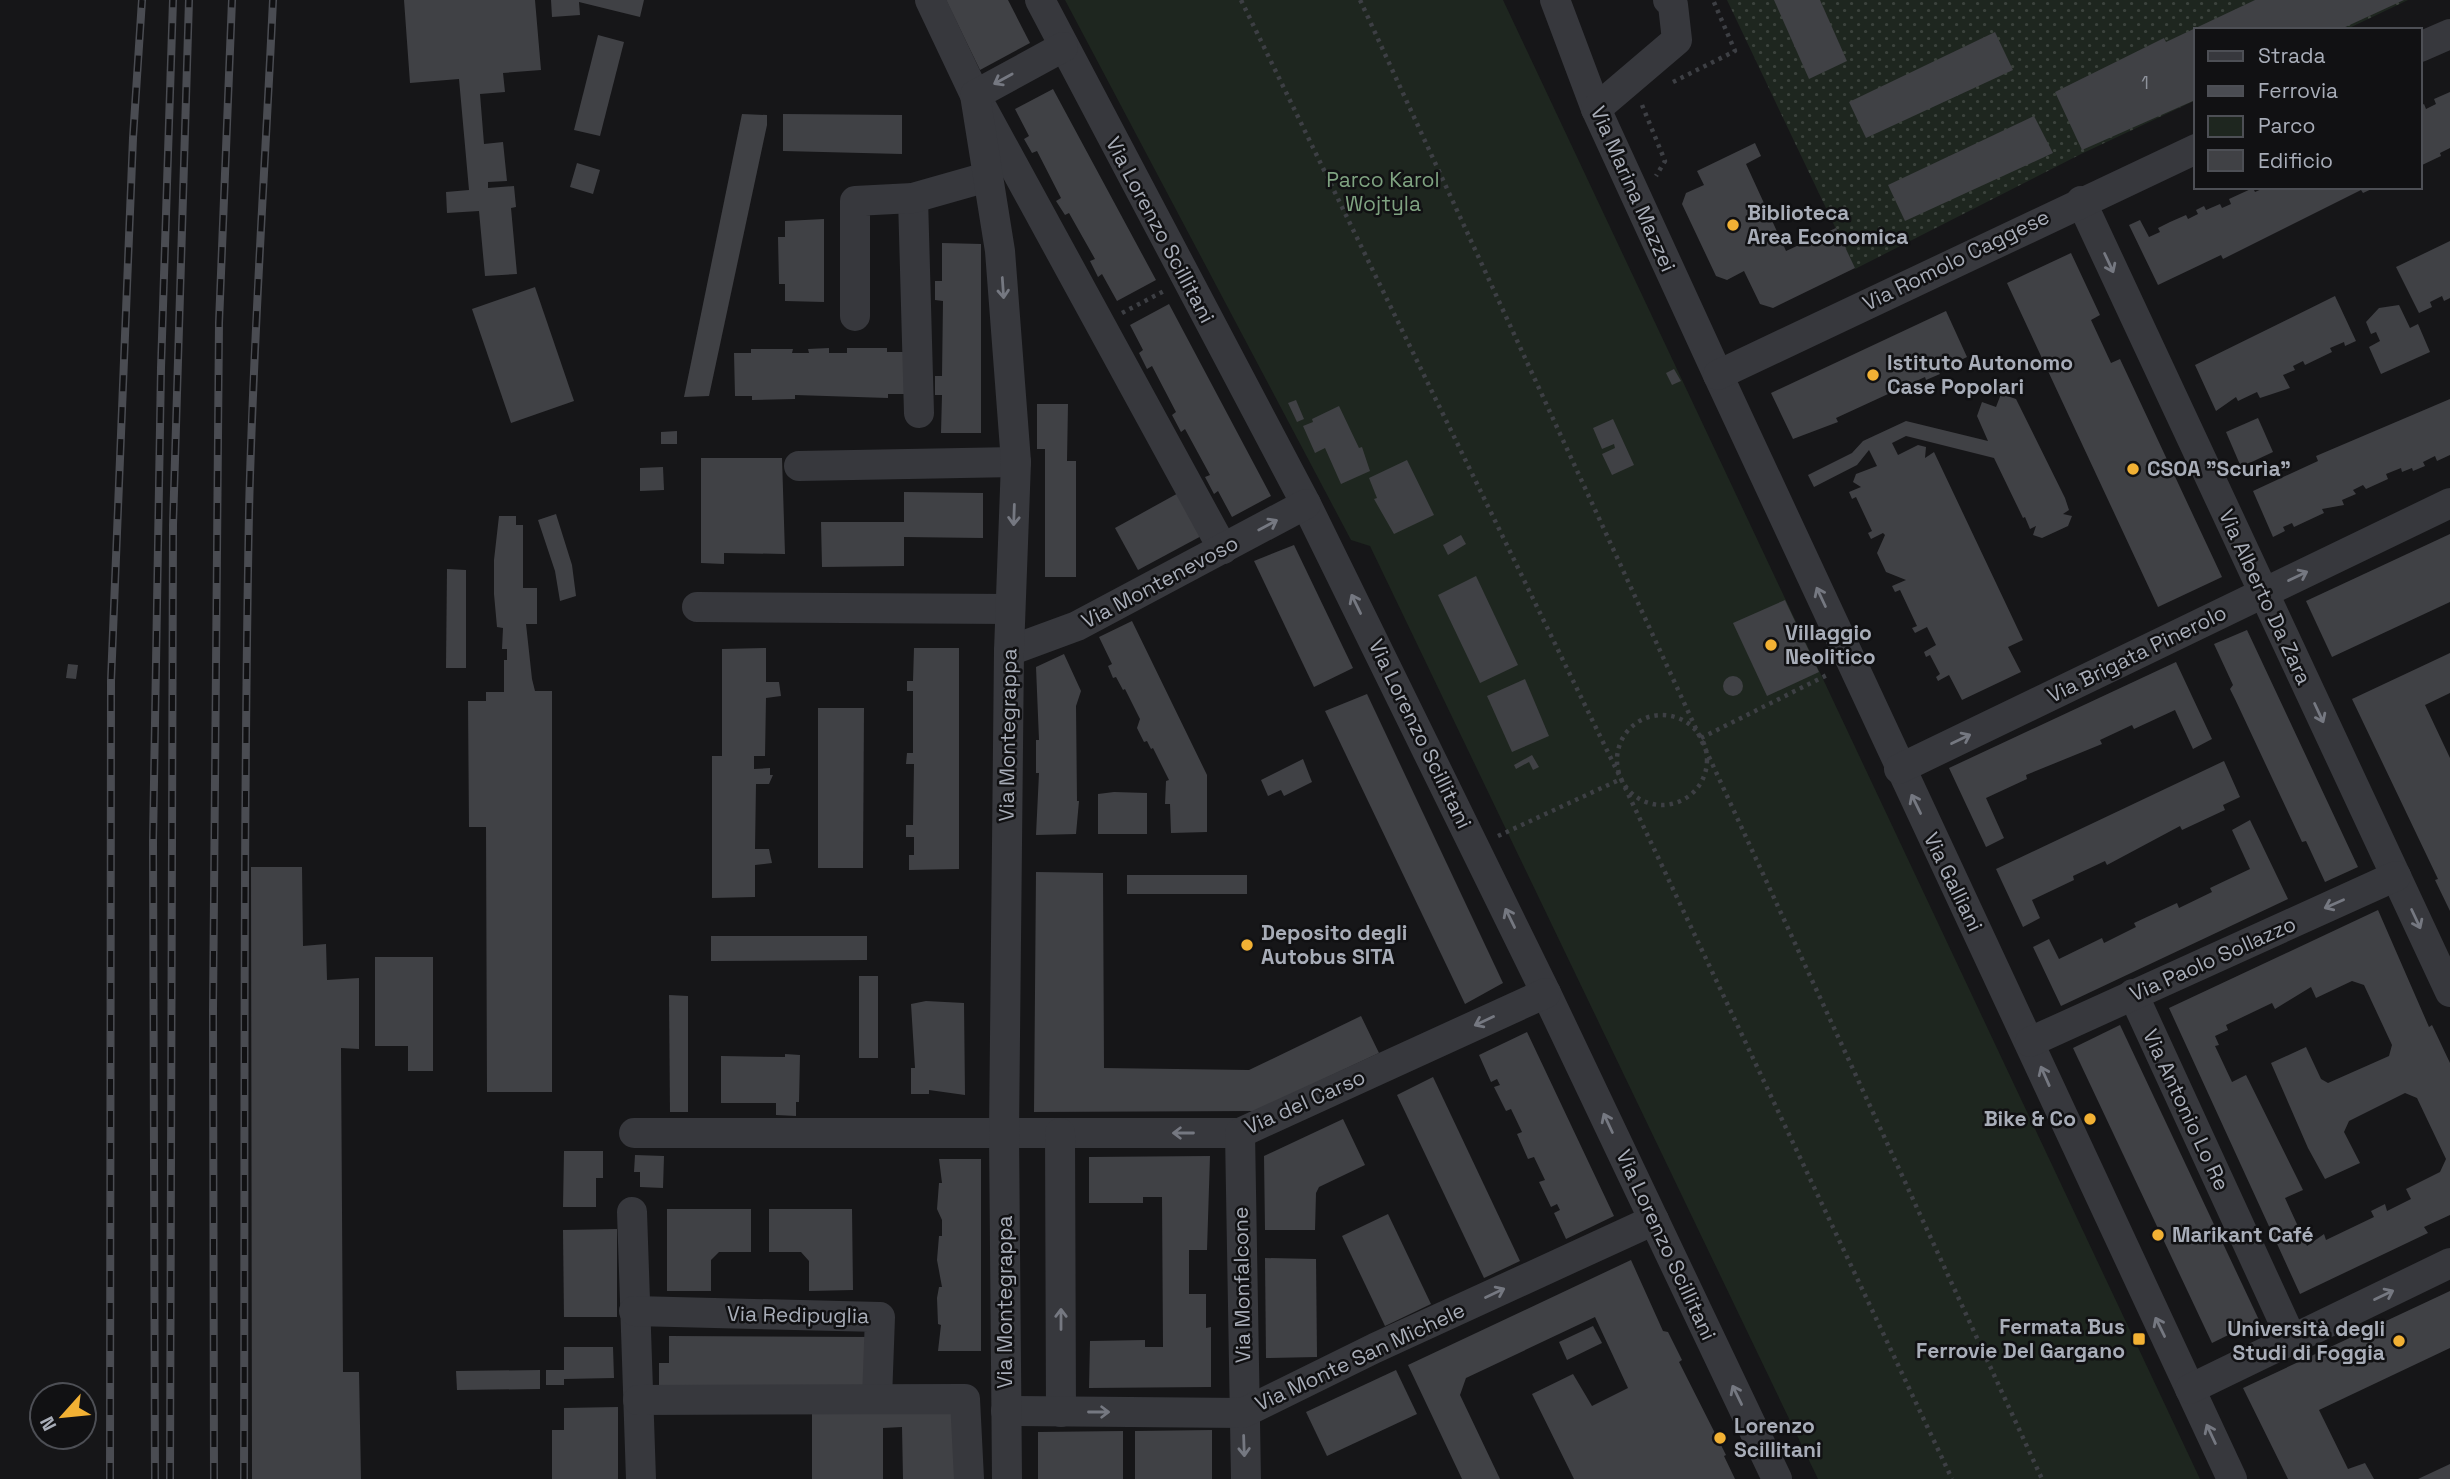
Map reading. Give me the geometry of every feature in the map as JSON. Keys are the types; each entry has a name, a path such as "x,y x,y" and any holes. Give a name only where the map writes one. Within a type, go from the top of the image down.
{"street":[{"path":"930,0 975,95 1223,549"},
{"name":"Via Lorenzo Scillitani","path":"1040,0 1306,504 1546,993 1777,1479"},
{"name":"Via Marina Mazzei","path":"1555,0 1596,108 1718,374"},
{"path":"1596,108 1677,40 1673,5 1668,0"},
{"path":"2422,46 2450,34"},
{"path":"975,95 1063,47"},
{"name":"Via Montegrappa","path":"975,95 1000,251 1016,461 1009,650 1004,1133 1007,1479"},
{"name":"Via Romolo Caggese","path":"1718,374 2194,150"},
{"path":"855,316 855,201 913,198 987,177"},
{"path":"913,198 919,413"},
{"name":"Via Alberto Da Zara","path":"2081,201 2450,992"},
{"name":"Via Galliani","path":"1718,374 1899,769 2232,1479"},
{"path":"799,466 1016,461"},
{"name":"Via Brigata Pinerolo","path":"1899,769 2450,503"},
{"name":"Via Montenevoso","path":"1009,650 1077,626 1306,504"},
{"path":"697,607 1010,608"},
{"name":"Via Paolo Sollazzo","path":"2029,1042 2396,876"},
{"name":"Via del Carso","path":"634,1133 1240,1133 1546,993"},
{"name":"Via Antonio Lo Re","path":"2133,995 2292,1340"},
{"path":"1060,1133 1061,1412"},
{"name":"Via Monfalcone","path":"1240,1133 1246,1479"},
{"path":"632,1212 640,1479"},
{"name":"Via Monte San Michele","path":"1006,1411 1243,1413 1375,1348 1654,1220"},
{"path":"2190,1389 2450,1263"},
{"name":"Via Redipuglia","path":"634,1311 880,1317 877,1399"},
{"path":"638,1400 965,1399 969,1479"}],"path":[{"path":"1241,0 1621,779 1952,1479"},
{"path":"1360,0 2042,1479"},
{"path":"1101,324 1186,279"},
{"path":"1701,738 1851,664"},
{"path":"1657,715 1667,715 1687,723 1701,738 1706,765 1699,786 1685,799 1668,805 1649,803 1628,789 1621,779 1618,748 1623,737 1637,722 1657,715"},
{"path":"1471,839 1504,836 1621,779"}],"green space":[{"name":"Parco Karol Wojtyla","path":"1065,0 1503,0 2200,1479 1818,1479 1370,546 1351,540"},
{"path":"1727,0 2408,0 2349,28 2194,28 2194,101 2081,154 1855,269"}],"building":[{"path":"404,0 535,0 541,70 503,73 505,92 480,94 484,144 503,142 507,181 488,182 488,188 514,186 516,207 511,208 517,274 485,276 479,211 447,213 446,192 469,190 459,79 410,83"},
{"path":"551,0 644,0 640,17 579,2 580,15 552,17"},
{"path":"946,0 1008,0 1030,43 980,70"},
{"path":"1774,0 1820,0 1847,61 1809,79"},
{"path":"2255,0 2404,0 2343,28 2196,28"},
{"path":"2194,29 2193,101 2082,150 2055,92 2164,38 2166,42"},
{"path":"1995,32 2013,70 1866,138 1849,102"},
{"path":"598,35 624,42 600,136 574,130"},
{"path":"1053,89 1156,280 1117,301 1102,274 1098,277 1090,261 1095,259 1069,213 1065,215 1056,201 1061,198 1037,151 1032,153 1024,139 1029,136 1015,109"},
{"path":"2450,92 2450,148 2440,153 2441,156 2422,165 2422,105 2424,104 2426,109 2436,104 2434,99"},
{"path":"742,114 767,115 767,125 709,396 684,397"},
{"path":"783,114 902,115 902,154 783,151"},
{"path":"2034,116 2053,153 1905,221 1888,185"},
{"name":"Biblioteca Area Economica","path":"1755,143 1761,156 1746,164 1786,251 1836,228 1855,268 1773,308 1760,304 1744,271 1727,280 1716,276 1682,204 1686,193 1704,185 1697,171"},
{"path":"577,163 600,170 593,194 570,187"},
{"path":"2251,189 2255,192 2262,189 2372,189 2363,193 2361,190 2223,259 2221,255 2158,285 2129,225 2140,220 2149,237 2160,232 2158,228 2170,222 2186,215 2188,219 2198,214 2196,210 2204,206 2206,210 2220,204 2222,208 2231,204 2229,199"},
{"path":"824,219 824,302 785,301 785,284 779,284 778,237 785,237 785,221"},
{"path":"2450,241 2450,298 2444,301 2442,296 2430,302 2432,307 2419,313 2396,267"},
{"path":"942,243 981,244 981,433 941,433 942,395 935,395 935,376 942,376 943,301 935,300 935,281 942,281"},
{"name":"CSOA \"Scurìa\"","path":"2071,253 2100,315 2091,320 2111,363 2120,359 2222,577 2158,607 2007,283"},
{"path":"535,287 574,401 511,423 472,309"},
{"path":"2335,296 2356,341 2345,346 2344,342 2330,348 2332,352 2305,365 2303,361 2293,366 2295,370 2283,375 2290,388 2260,398 2257,392 2238,401 2236,397 2216,411 2195,365"},
{"path":"1169,304 1271,496 1232,517 1218,491 1214,494 1205,477 1210,475 1185,429 1181,432 1172,415 1176,412 1152,366 1147,369 1139,353 1143,350 1130,325"},
{"path":"2399,305 2410,328 2418,324 2430,352 2381,374 2369,347 2380,341 2376,332 2371,334 2366,322 2379,308"},
{"name":"Istituto Autonomo Case Popolari","path":"1946,311 1967,357 1938,371 1940,374 1926,380 1925,377 1836,418 1838,422 1793,439 1771,393"},
{"path":"829,348 829,353 847,353 847,348 887,348 887,352 904,352 904,394 888,394 888,398 795,395 795,399 752,400 752,396 735,396 734,353 751,353 751,349 793,349 792,353 809,353 808,349"},
{"path":"1674,369 1681,381 1672,385 1666,373"},
{"path":"2001,394 2016,399 2065,498 2069,510 2063,514 2072,516 2068,526 2042,538 2033,535 2036,526 2030,529 2025,517 2023,518 1994,458 1906,436 1892,443 1898,455 1918,445 1926,447 1925,458 1934,452 2023,640 2008,647 2021,672 1962,700 1949,675 1938,681 1936,677 1940,674 1930,655 1926,657 1924,652 1936,645 1927,627 1915,633 1912,628 1917,626 1900,590 1895,592 1892,586 1906,580 1886,572 1877,553 1885,535 1883,533 1871,539 1868,533 1872,531 1856,497 1852,499 1849,492 1861,487 1853,482 1856,474 1877,466 1869,450 1857,465 1814,487 1808,475 1852,453 1863,441 1906,421 1988,441 1977,416 1982,402 1996,407"},
{"path":"2450,399 2450,455 2437,461 2435,456 2423,462 2425,466 2413,471 2412,468 2402,472 2401,468 2386,474 2388,479 2366,489 2363,485 2353,490 2356,494 2342,500 2344,505 2322,509 2324,513 2294,527 2292,523 2283,527 2285,531 2273,537 2253,491 2318,461 2316,456"},
{"path":"1296,400 1304,419 1297,422 1288,403"},
{"path":"1037,404 1068,404 1067,461 1076,461 1076,577 1045,577 1045,449 1037,449"},
{"path":"1339,406 1359,448 1362,447 1370,471 1341,484 1325,448 1315,453 1303,426"},
{"path":"2258,418 2273,452 2241,467 2226,432"},
{"path":"1613,419 1634,465 1612,475 1602,454 1615,448 1614,444 1602,449 1593,428"},
{"path":"677,431 677,444 661,444 661,432"},
{"path":"701,458 782,458 785,554 724,553 724,564 701,563"},
{"path":"1407,460 1434,515 1394,534 1374,499 1377,498 1369,478"},
{"path":"663,467 664,490 640,491 640,468"},
{"path":"1182,491 1205,534 1138,570 1115,528"},
{"path":"904,492 983,493 983,538 904,537 904,566 822,567 821,522 904,522"},
{"path":"556,514 572,565 576,596 560,601 555,571 538,520"},
{"path":"499,516 516,516 516,525 523,525 523,588 537,588 537,624 526,624 532,679 535,691 552,691 552,1092 487,1092 486,827 469,827 468,701 486,701 486,692 504,692 504,660 507,660 507,649 502,649 503,628 497,627 494,594 494,560"},
{"path":"2450,534 2450,602 2332,657 2306,601"},
{"path":"1461,535 1466,544 1448,555 1443,545"},
{"path":"1294,545 1353,668 1314,687 1254,561"},
{"path":"447,569 466,570 466,668 446,668"},
{"path":"1476,576 1518,665 1480,683 1438,595"},
{"path":"1785,600 1819,672 1767,696 1733,623"},
{"path":"1132,621 1207,775 1207,832 1171,833 1170,804 1165,804 1166,781 1169,780 1153,748 1151,749 1147,741 1144,742 1137,728 1140,719 1125,689 1123,690 1116,677 1113,678 1108,666 1112,664 1099,637"},
{"path":"2247,630 2358,867 2325,882 2306,841 2302,842 2230,689 2233,685 2214,644"},
{"path":"766,648 766,682 779,682 781,696 766,698 765,756 754,756 754,769 770,768 770,775 773,775 769,784 756,784 755,849 769,849 772,863 755,865 755,897 712,898 712,756 722,756 722,649"},
{"path":"914,648 959,648 959,869 909,870 909,855 914,855 914,837 906,837 906,825 913,825 914,764 906,764 907,753 913,753 913,691 907,691 907,681 913,681"},
{"path":"2450,653 2450,693 2425,705 2450,758 2450,911 2435,880 2438,879 2352,699"},
{"path":"1064,654 1081,691 1076,706 1079,801 1076,834 1036,835 1039,773 1036,773 1036,740 1039,740 1036,667"},
{"path":"2176,662 2212,739 2193,749 2175,710 2134,729 2132,725 2100,740 2102,744 2026,775 2027,779 1986,798 2004,838 1986,847 1949,768"},
{"path":"68,664 78,665 76,679 66,678"},
{"path":"1729,676 1737,676 1743,686 1737,696 1729,696 1723,690 1723,682"},
{"path":"1525,679 1549,736 1512,752 1487,696"},
{"path":"1367,694 1503,983 1465,1004 1325,711"},
{"path":"818,708 864,708 863,868 818,868"},
{"path":"1532,755 1539,767 1533,770 1529,762 1516,769 1514,765"},
{"path":"1303,759 1312,782 1284,796 1281,790 1268,796 1261,780"},
{"path":"2224,761 2240,797 2223,805 2225,810 2182,830 2180,826 2107,865 2105,861 2073,876 2074,880 2032,900 2040,918 2023,927 1996,869"},
{"path":"1147,793 1147,834 1098,834 1098,794"},
{"path":"2250,820 2288,899 2061,1006 2033,947 2049,939 2059,959 2102,938 2104,943 2136,927 2134,923 2177,903 2179,908 2212,892 2210,888 2250,869 2232,830"},
{"path":"251,867 302,867 303,946 326,944 327,980 359,978 359,1049 341,1048 343,1372 359,1372 361,1479 252,1479"},
{"path":"1036,872 1103,873 1104,1068 1249,1070 1361,1016 1379,1053 1255,1111 1034,1112"},
{"path":"1127,875 1247,875 1247,894 1127,894"},
{"path":"2378,910 2429,1027 2432,1025 2450,1063 2450,1215 2424,1227 2428,1233 2300,1294 2169,1008","holes":["2352,981 2364,985 2392,1045 2389,1056 2328,1083 2321,1079 2306,1047 2271,1063 2308,1148 2325,1179 2360,1163 2344,1132 2349,1121 2405,1093 2417,1098 2446,1159 2440,1172 2406,1189 2411,1199 2387,1211 2385,1204 2371,1211 2374,1217 2326,1240 2324,1234 2307,1246 2285,1198 2303,1190 2246,1075 2232,1082 2215,1046 2219,1045 2215,1036 2228,1030 2226,1025 2272,1003 2275,1009 2311,987 2316,998"]},
{"path":"711,936 867,936 867,960 711,961"},
{"path":"375,957 433,957 433,1071 408,1071 408,1046 375,1046"},
{"path":"859,976 878,976 878,1058 859,1058"},
{"path":"669,995 688,996 688,1112 670,1112"},
{"path":"926,1001 964,1003 965,1095 929,1090 929,1094 911,1094 911,1068 915,1068 911,1004"},
{"path":"2120,1025 2259,1320 2212,1343 2073,1048"},
{"path":"1527,1032 1614,1216 1566,1239 1554,1213 1560,1210 1557,1204 1551,1207 1539,1182 1545,1180 1534,1157 1528,1159 1517,1134 1522,1132 1511,1109 1506,1111 1494,1087 1500,1085 1497,1079 1491,1082 1479,1055"},
{"path":"785,1054 800,1055 796,1116 776,1115 776,1103 721,1103 721,1056 785,1057"},
{"path":"1433,1077 1520,1261 1484,1278 1397,1095"},
{"path":"1343,1119 1365,1165 1319,1187 1316,1193 1315,1230 1265,1230 1264,1156"},
{"path":"564,1151 603,1151 603,1178 596,1178 596,1207 563,1207"},
{"path":"635,1155 664,1156 663,1188 640,1187 640,1172 634,1172"},
{"path":"1210,1156 1207,1250 1189,1250 1189,1294 1206,1294 1206,1328 1211,1327 1211,1387 1089,1388 1090,1341 1145,1340 1145,1347 1163,1347 1162,1197 1143,1197 1143,1203 1089,1203 1089,1157"},
{"path":"939,1159 981,1159 981,1351 938,1351 941,1325 938,1324 937,1298 939,1287 942,1287 937,1260 939,1236 942,1236 942,1220 937,1209 939,1183 942,1183"},
{"path":"667,1209 751,1209 751,1252 719,1252 711,1260 711,1291 667,1291"},
{"path":"769,1209 852,1209 853,1290 809,1291 809,1261 801,1252 769,1252"},
{"path":"1388,1214 1431,1304 1385,1326 1342,1236"},
{"path":"617,1229 617,1317 564,1317 563,1230"},
{"path":"1265,1258 1316,1259 1317,1357 1266,1358"},
{"path":"1631,1260 1663,1331 1668,1332 1682,1360 1679,1362 1726,1455 1724,1456 1735,1479 1574,1479 1532,1394 1573,1374 1592,1406 1628,1388 1595,1317 1466,1378 1460,1395 1500,1479 1462,1479 1408,1365"},
{"path":"2450,1291 2450,1348 2319,1410 2348,1469 2365,1463 2374,1479 2288,1479 2243,1388"},
{"path":"1593,1326 1602,1343 1567,1360 1559,1342"},
{"path":"669,1336 871,1337 871,1386 659,1398 659,1363 669,1363"},
{"path":"564,1347 613,1347 614,1378 564,1379 564,1385 546,1385 546,1370 564,1370"},
{"path":"540,1370 540,1389 457,1390 456,1371"},
{"path":"1396,1370 1417,1414 1327,1456 1306,1412"},
{"path":"955,1405 956,1479 903,1479 902,1427 883,1428 883,1479 812,1479 812,1408"},
{"path":"618,1407 618,1479 552,1479 552,1430 564,1430 564,1408"},
{"path":"1212,1430 1212,1479 1135,1479 1135,1431"},
{"path":"1123,1431 1123,1479 1038,1479 1038,1432"},
{"path":"2450,1464 2450,1479 2418,1479"}],"railway":[{"path":"110,1479 111,681 133,138 142,0"},
{"path":"155,1479 153,841 161,368 173,0"},
{"path":"170,1479 173,525 189,0"},
{"path":"214,1479 213,1010 219,323 232,0"},
{"path":"244,1479 245,875 249,512 273,0"}],"place":[{"name":"Biblioteca Area Economica","path":"1733,225"},
{"name":"Istituto Autonomo Case Popolari","path":"1873,375"},
{"name":"CSOA \"Scurìa\"","path":"2133,469"},
{"name":"Villaggio Neolitico","path":"1771,645"},
{"name":"Deposito degli Autobus SITA","path":"1247,945"},
{"name":"Bike & Co","path":"2090,1119"},
{"name":"Marikant Café","path":"2158,1235"},
{"name":"Fermata Bus Ferrovie Del Gargano","path":"2139,1339"},
{"name":"Università degli Studi di Foggia","path":"2399,1341"},
{"name":"Lorenzo Scillitani","path":"1720,1438"}]}
